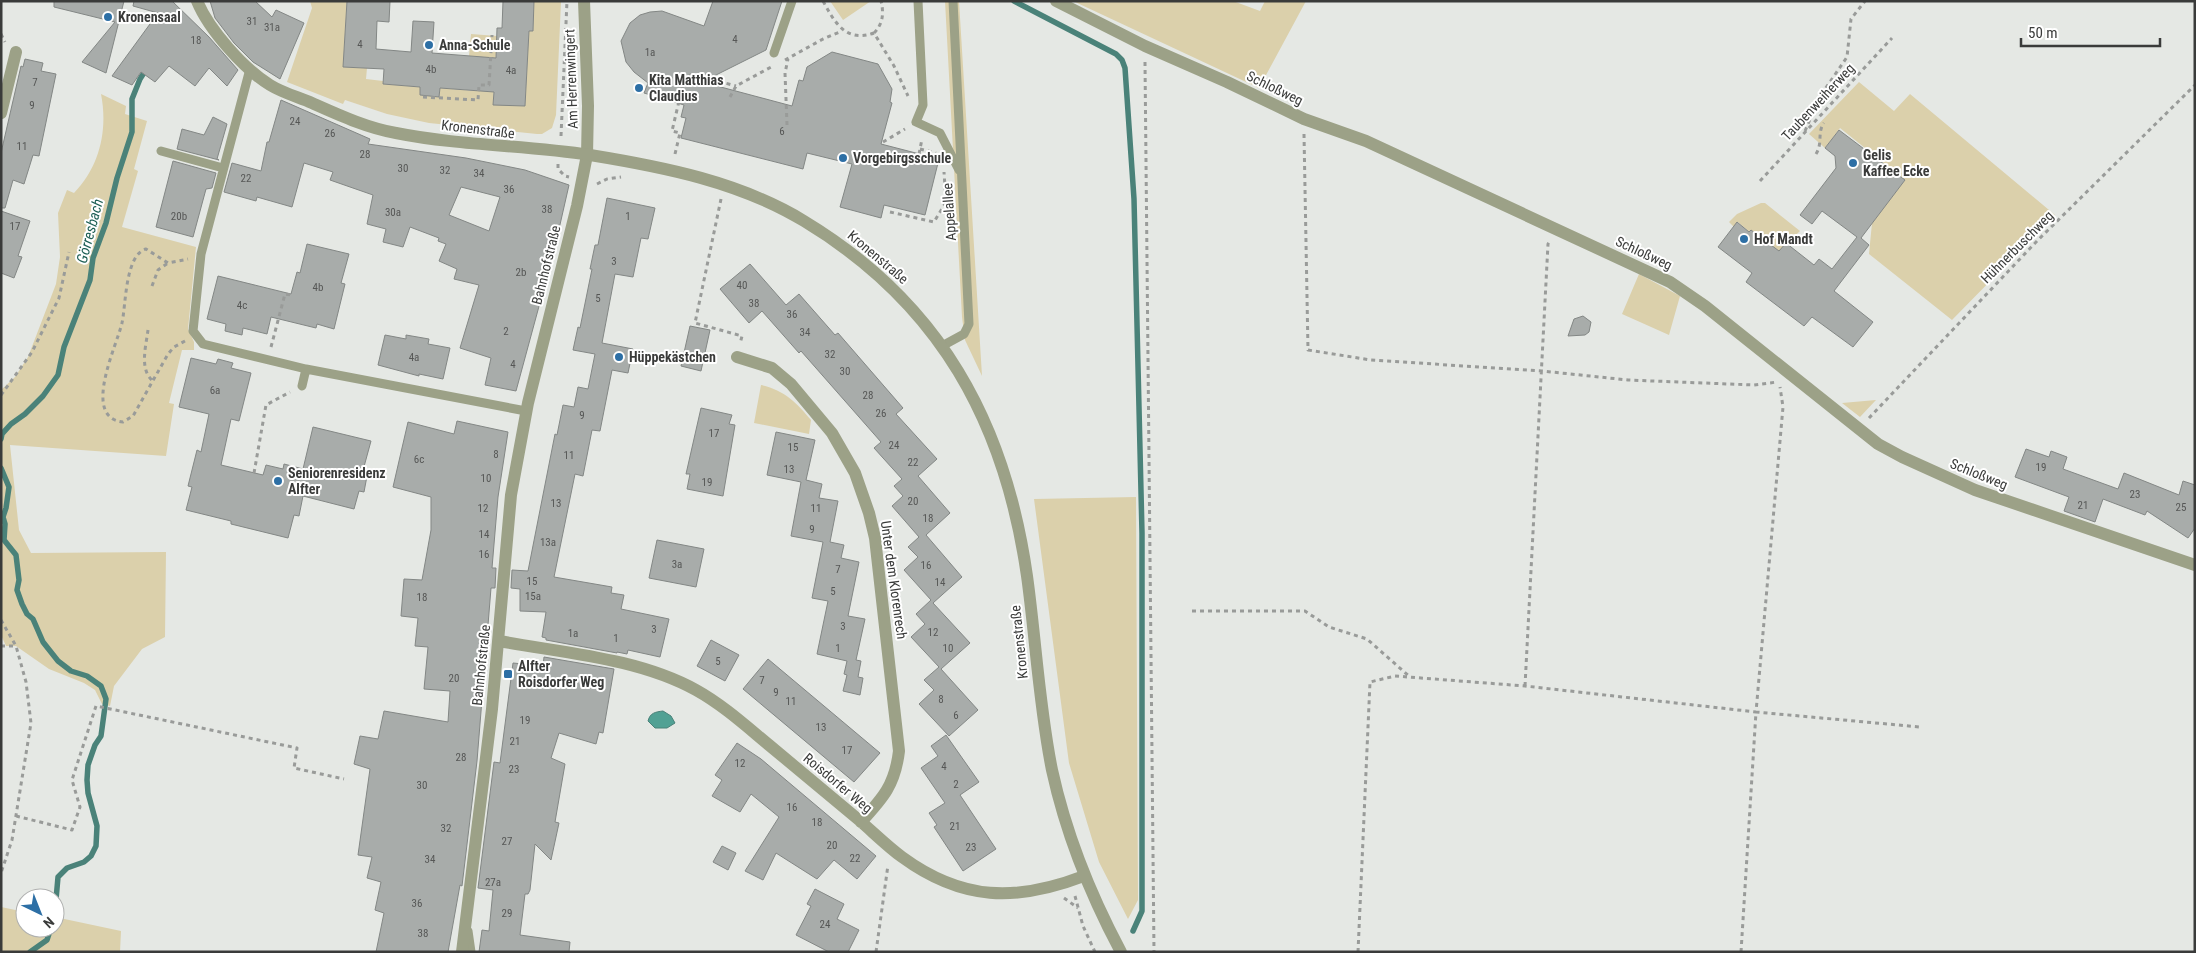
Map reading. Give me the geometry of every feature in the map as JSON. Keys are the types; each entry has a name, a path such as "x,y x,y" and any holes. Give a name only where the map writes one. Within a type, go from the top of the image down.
{"street":[{"name":"Kronenstraße","path":"197,1 202,12 224,41 250,69 274,87 345,117 386,131 490,146 587,155 675,171 723,192 784,209 849,251 901,296 942,346 968,386 1002,462 1012,497 1026,567 1051,767 1064,816 1084,876"},
{"name":"Am Herrenwingert","path":"584,1 588,106 587,155"},
{"name":"Schloßweg","path":"1056,1 1146,46 1304,119 1366,141 1670,282 1705,306 1878,444 1906,460 1975,490 2195,566"},
{"path":"1,113 16,52"},
{"name":"Bahnhofstraße","path":"462,952 499,641 507,533 526,411 577,206 587,155"},
{"name":"Unter dem Klorenrech","path":"737,357 772,368 791,384 812,407 844,452 855,473 869,513 878,560 899,751 897,768 892,784 885,796 861,822"},
{"name":"Roisdorfer Weg","path":"499,641 635,666 683,683 706,696 740,721 893,850 930,875 956,886 975,892 1016,893 1084,876"},
{"path":"1084,876 1120,952"}],"lane":[{"path":"774,53 792,1"},
{"path":"918,1 923,104 916,122 940,133 961,174"},
{"name":"Appelallee","path":"942,346 964,334 969,324 954,1"},
{"path":"250,69 202,250 193,331 203,344 306,368 526,411"},
{"path":"161,151 223,168"},
{"path":"302,386 306,368"},
{"name":"Bahnhofstraße","path":"466,923 471,952"}],"path":[{"path":"561,135 566,1"},
{"path":"823,1 842,31 856,35 874,33 878,29 883,16 881,1"},
{"path":"1804,134 1819,98 1847,57 1851,19 1865,1"},
{"path":"874,33 905,87 916,122 884,142"},
{"path":"423,97 478,100 479,85 489,85 492,35"},
{"name":"Taubenweiherweg","path":"1760,181 1892,38"},
{"path":"1146,46 1154,952"},
{"path":"787,125 785,73 788,58"},
{"path":"675,154 680,133 672,131 684,80 692,74 736,86"},
{"name":"Hühnerbuschweg","path":"1859,429 1980,301 2195,84"},
{"path":"1304,119 1308,350 1371,360 1542,371 1619,379 1754,385 1778,382"},
{"path":"1816,154 1821,145 1820,128 1824,123"},
{"path":"920,149 944,156"},
{"path":"558,165 558,169 564,176 570,178"},
{"path":"890,212 934,222 946,202 944,165"},
{"path":"595,184 607,179 627,177"},
{"path":"714,196 723,192"},
{"path":"723,192 729,200"},
{"path":"723,192 695,323 742,336 737,357"},
{"path":"1525,686 1548,244 1557,230"},
{"path":"168,262 146,249 140,252 134,259 122,323 103,387 103,403 107,413 120,422 130,419 139,408 174,346 198,337"},
{"path":"152,286 158,270 168,262 185,260 202,250"},
{"path":"1,395 32,352 59,298 69,252"},
{"path":"268,360 285,294 291,295"},
{"path":"148,330 145,369 149,378 153,381"},
{"path":"1741,952 1756,712 1783,407 1782,391 1765,355"},
{"path":"254,473 266,405 302,386"},
{"path":"1192,610 1305,611 1329,627 1367,639 1410,678"},
{"path":"1,620 16,646 26,682 31,723 12,840 1,873"},
{"path":"1,646 16,646"},
{"path":"1358,952 1370,682 1395,676 1525,686 1756,712 1920,727"},
{"path":"16,816 72,830 80,807 72,780 96,706 297,748 294,768 344,779"},
{"path":"876,952 887,868 893,850"},
{"path":"1070,881 1083,926 1094,950 1113,938"}],"shaded area":[{"path":"310,1 347,1 343,67 367,68 366,79 383,81 383,84 420,87 420,95 439,97 440,88 476,91 478,57 469,56 471,34 497,36 493,104 525,106 529,31 533,31 534,2 561,2 556,115 552,128 542,134 537,134 429,123 387,114 345,100 343,104 287,82 312,8"},
{"path":"830,1 871,1 843,20"},
{"path":"945,1 959,1 982,376 965,340 962,317"},
{"path":"1073,1 1233,1 1260,11 1265,1 1306,1 1259,88"},
{"path":"1859,82 1894,111 1910,94 2055,215 1952,320 1869,254 1872,223 1905,180 1840,128 1825,148 1809,134"},
{"path":"101,94 126,106 125,114 147,121 134,169 138,171 122,227 196,247 188,329 194,342 194,350 182,350 169,403 174,404 166,456 10,445 19,530 31,553 166,552 165,637 142,649 114,686 110,706 102,704 95,690 84,683 49,669 16,646 6,646 1,635 1,390 15,377 28,357 56,284 60,257 58,213 67,190 74,193 83,182 96,159 100,147 103,121"},
{"path":"1765,203 1800,231 1778,252 1738,222 1734,227 1729,222 1737,214"},
{"path":"1639,274 1680,296 1669,335 1622,314"},
{"path":"761,385 777,390 801,408 811,420 809,434 754,423"},
{"path":"1876,400 1860,417 1842,403"},
{"path":"1136,497 1138,900 1128,919 1099,862 1069,763 1034,499"},
{"path":"1,907 15,910 15,938 65,938 65,919 121,931 120,952 1,952"}],"water":[{"path":"663,711 671,716 675,723 667,728 655,728 648,721 649,718 653,713"}],"building":[{"path":"54,1 124,1 106,73 82,62 115,22 54,7"},
{"path":"134,1 172,1 209,37 238,70 227,86 209,68 195,86 169,66 155,82 141,72 132,85 112,76 158,13 133,6"},
{"path":"210,1 255,1 272,17 276,10 304,23 280,79 253,62 234,43 215,18"},
{"path":"347,1 390,1 389,22 377,21 376,49 411,52 413,21 434,22 432,53 496,58 497,28 502,28 503,1 534,1 533,31 529,31 525,106 493,105 494,92 440,88 439,97 420,95 420,87 383,84 384,69 343,67"},
{"path":"713,1 782,1 766,50 702,82 792,106 799,80 803,81 807,67 832,52 878,64 892,89 890,102 892,103 881,144 939,159 925,215 884,205 881,218 840,207 852,164 807,153 803,169 681,138 686,118 681,117 684,105 644,93 648,83 634,72 626,62 621,41 630,23 640,15 650,12 662,11 704,26"},
{"path":"25,59 43,63 41,71 56,74 39,156 33,155 24,184 13,180 5,208 1,208 1,153 21,66 23,67"},
{"path":"281,100 370,139 368,144 466,158 525,170 569,185 554,251 516,391 485,385 491,358 460,348 479,285 454,279 457,269 439,261 446,244 438,241 439,238 410,227 403,247 383,242 386,229 367,224 373,195 330,180 333,172 304,163 292,207 257,197 256,201 224,192 232,163 261,171 267,142 269,142","holes":["461,187 500,197 489,231 449,215"]},
{"path":"213,117 227,124 217,159 219,160 177,149 182,129 204,135"},
{"path":"1839,130 1905,180 1861,238 1869,245 1834,291 1873,322 1853,347 1812,317 1804,326 1746,282 1752,273 1718,247 1737,222 1779,251 1786,243 1814,265 1819,259 1832,269 1857,237 1822,211 1812,224 1800,215 1836,168 1835,156 1825,148"},
{"path":"173,161 216,173 212,188 206,189 193,237 156,227"},
{"path":"607,198 655,208 648,239 641,238 633,277 615,274 602,343 633,349 628,373 612,370 600,431 592,430 583,476 575,474 554,577 612,587 611,593 624,595 621,609 669,619 660,657 628,650 627,654 617,653 546,640 546,638 542,637 546,612 520,611 520,589 511,588 512,570 528,571 555,434 557,435 563,405 574,407 578,387 588,389 595,354 573,350 578,327 580,328 592,269 590,269 595,245 598,245"},
{"path":"1,211 30,221 18,256 22,257 14,278 1,273"},
{"path":"307,244 349,254 341,283 345,284 334,329 317,324 316,328 271,317 267,334 243,328 242,335 225,331 226,324 207,319 218,276 291,294 297,272 300,273"},
{"path":"750,264 786,305 799,294 835,335 838,333 903,408 896,414 937,459 918,476 950,513 926,535 962,577 933,603 970,643 941,669 978,710 949,736 919,704 934,690 924,680 939,667 911,637 925,624 916,614 931,600 904,570 918,557 908,547 919,537 892,506 903,496 894,486 902,479 874,448 881,442 801,351 799,353 762,311 749,323 720,289"},
{"path":"1583,316 1591,322 1589,332 1585,335 1568,336 1574,319"},
{"path":"690,326 710,330 701,371 681,366"},
{"path":"385,335 406,339 406,335 429,339 428,344 450,348 443,379 419,374 419,376 378,365"},
{"name":"Seniorenresidenz Alfter","path":"191,358 216,364 218,359 233,363 231,368 251,373 239,421 231,419 221,465 263,475 266,465 283,469 284,464 303,469 313,427 371,441 362,474 367,476 364,492 359,491 354,509 303,496 299,516 294,515 288,538 231,524 231,521 186,510 192,487 188,486 197,450 201,452 209,414 179,407"},
{"path":"701,408 732,415 729,424 735,425 723,496 687,489 690,474 686,474"},
{"path":"457,421 508,432 498,497 492,568 496,568 495,588 491,588 477,761 462,886 460,885 448,952 376,952 384,913 375,910 381,882 367,878 372,857 358,855 370,769 354,764 360,736 378,739 384,711 448,722 450,691 424,689 428,647 415,646 418,618 401,616 404,579 422,580 431,530 431,497 393,487 408,422 454,434"},
{"path":"776,432 815,440 806,480 822,484 819,498 838,501 830,542 844,545 841,558 859,562 848,616 865,619 856,660 861,661 858,677 863,678 860,695 843,691 847,675 844,674 847,661 817,654 828,601 812,598 823,542 791,536 801,482 767,475"},
{"path":"2026,449 2049,457 2051,451 2067,457 2063,469 2118,489 2124,473 2179,495 2183,481 2195,485 2195,528 2188,538 2147,511 2145,515 2103,499 2095,522 2064,511 2069,497 2015,477"},
{"path":"657,540 704,549 696,587 649,578"},
{"path":"711,640 739,655 725,681 697,666"},
{"path":"544,657 614,669 603,733 599,732 596,744 559,733 551,758 565,764 555,822 559,823 551,860 535,844 530,890 528,894 525,894 520,935 570,942 569,952 479,952 482,930 489,931 493,890 478,888 494,762 500,763 513,663 543,666"},
{"path":"768,659 880,753 854,782 743,689"},
{"path":"946,735 979,782 960,795 996,849 963,871 934,827 937,825 929,813 945,803 921,768 938,756 931,746"},
{"path":"737,743 761,759 876,856 857,879 834,860 817,879 776,853 763,880 745,871 779,817 751,794 740,812 712,796 722,780 715,775"},
{"path":"722,846 736,853 728,870 713,862"},
{"path":"815,889 844,904 837,919 859,930 848,952 829,952 796,935 811,906 807,904"}],"waterway":[{"path":"1014,1 1116,54 1122,60 1125,68 1134,199 1142,533 1142,911 1133,931"},
{"name":"Görresbach","path":"1,439 2,434 11,424 25,414 43,396 58,375 64,347 90,280 93,258 106,223 117,178 132,132 132,99 140,79 147,68"},
{"name":"Görresbach","path":"1,468 9,487 3,517 5,524 4,540 16,555 19,580 17,590 22,604 27,614 33,619 43,642 58,661 71,671 87,676 101,686 106,699 101,736 95,745 88,765 88,793 97,826 96,846 91,856 84,862 67,868 58,877 57,888"},
{"name":"Görresbach","path":"30,952 48,938"}],"place":[{"name":"Kronensaal","path":"108,17"},
{"name":"Anna-Schule","path":"429,45"},
{"name":"Kita Matthias Claudius","path":"639,88"},
{"name":"Vorgebirgsschule","path":"843,158"},
{"name":"Gelis Kaffee Ecke","path":"1853,163"},
{"name":"Hof Mandt","path":"1744,239"},
{"name":"Hüppekästchen","path":"619,357"},
{"name":"Seniorenresidenz Alfter","path":"278,481"},
{"name":"Alfter Roisdorfer Weg","path":"508,674"}]}
